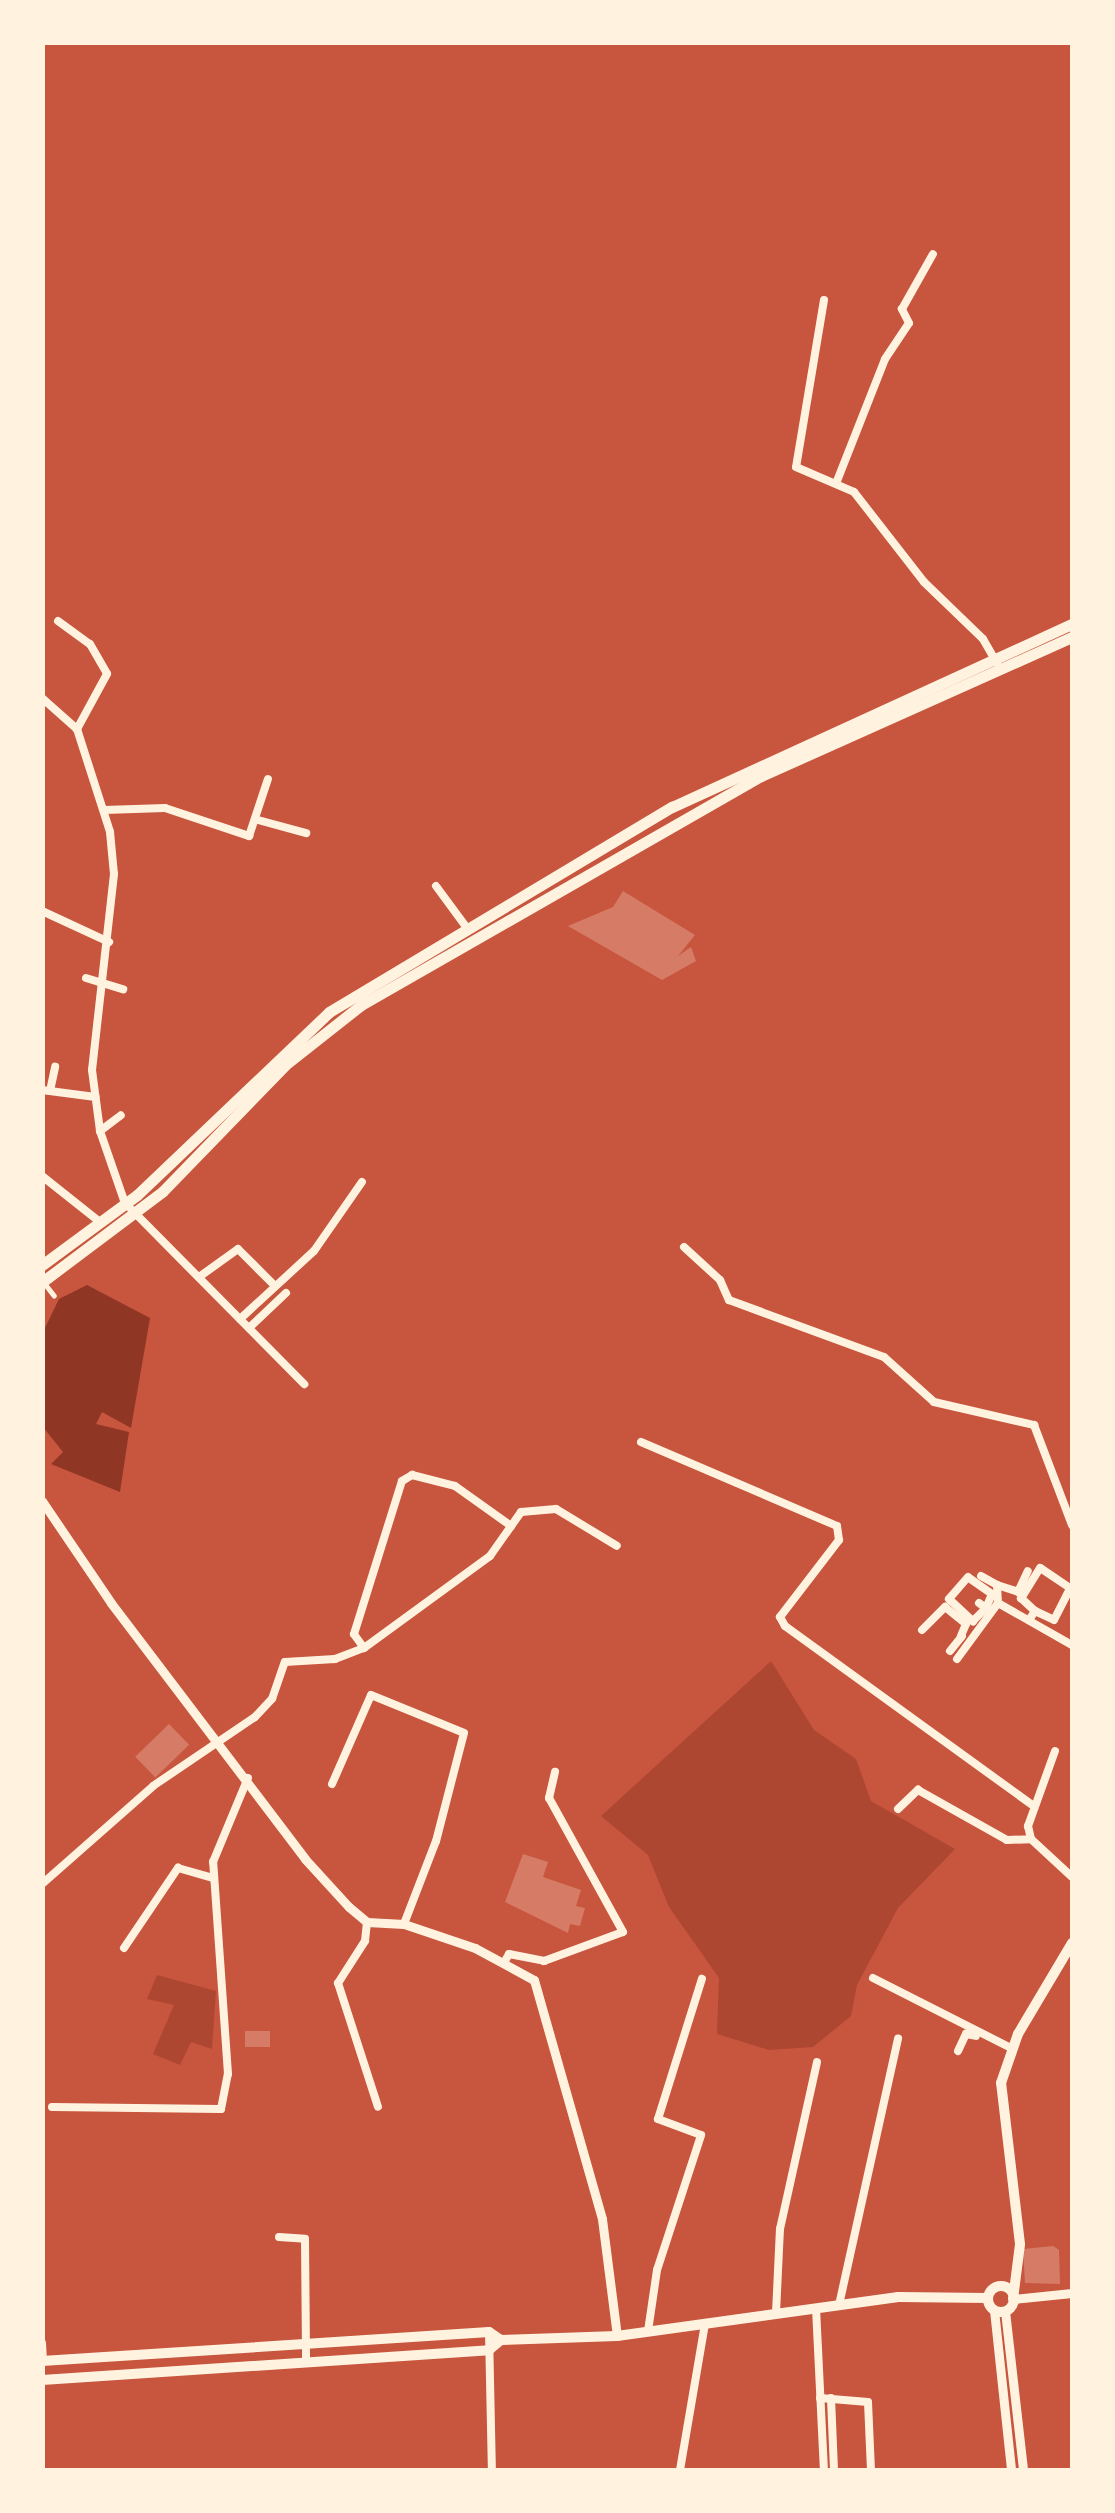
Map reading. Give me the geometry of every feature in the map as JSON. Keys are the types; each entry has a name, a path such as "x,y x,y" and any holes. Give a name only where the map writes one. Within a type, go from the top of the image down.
{"main road":[{"path":"42,1264 125,1203 314,1024 467,928 502,915 611,860 761,776 1072,624"},
{"path":"43,1282 136,1214 194,1164 318,1035 604,848 724,782 996,662 1072,636"},
{"path":"604,848 611,860"},
{"path":"1013,2299 1020,2244 1001,2083 1012,2051 1072,1943"},
{"path":"996,2306 1004,2287 1013,2299"},
{"path":"42,2380 488,2350 501,2340 617,2336 898,2297 996,2306 1013,2299"},
{"path":"43,2360 489,2332 501,2340"}],"street":[{"path":"837,480 885,359 909,323 902,309 932,254"},
{"path":"824,300 813,394 795,458 796,467 837,480 881,521 924,582 996,662"},
{"path":"58,621 90,644 107,674 76,729"},
{"path":"42,698 76,729 104,810 114,874 100,984 96,1096 100,1131 125,1203 304,1384"},
{"path":"104,810 165,808 249,836 258,820 268,779"},
{"path":"258,820 306,833"},
{"path":"436,886 467,928"},
{"path":"42,911 108,942"},
{"path":"86,978 124,989"},
{"path":"55,1067 46,1090 96,1096"},
{"path":"100,1131 121,1115"},
{"path":"42,1176 101,1223"},
{"path":"240,1319 314,1251 362,1182"},
{"path":"684,1247 720,1280 729,1300 884,1356 934,1402 1034,1425 1072,1524"},
{"path":"199,1277 238,1249 275,1286"},
{"path":"43,1282 54,1296"},
{"path":"250,1328 286,1293"},
{"path":"641,1442 837,1526 840,1540 780,1617 785,1626 1031,1804"},
{"path":"364,1648 354,1634 402,1481 412,1475 455,1486 511,1526"},
{"path":"42,1500 111,1603 248,1778 305,1860 368,1922 404,1924 505,1961 534,1980 548,2018 602,2219 617,2336"},
{"path":"42,1884 217,1739 255,1717 272,1698 284,1662 335,1659 364,1648 469,1574 521,1512 556,1509 617,1546"},
{"path":"1040,1568 1070,1588 1054,1620 1035,1611 1021,1598 1040,1568"},
{"path":"981,1576 1018,1592 1028,1571"},
{"path":"957,1659 965,1639 986,1608 992,1594 968,1576 949,1599 973,1621 986,1608 998,1603"},
{"path":"997,1585 998,1603"},
{"path":"998,1603 1072,1644"},
{"path":"922,1630 945,1608 966,1624 965,1639 950,1650"},
{"path":"1030,1620 1035,1611"},
{"path":"332,1784 371,1695 464,1733 404,1924"},
{"path":"1031,1839 1031,1804 1055,1751"},
{"path":"505,1961 509,1954 544,1961 622,1932 548,1798 555,1772"},
{"path":"52,2107 221,2109 228,2074 213,1878 220,1838 248,1778"},
{"path":"898,1808 918,1790 1007,1840 1031,1839 1072,1877"},
{"path":"124,1948 178,1868 213,1878"},
{"path":"368,1922 364,1940 338,1983 378,2106"},
{"path":"1062,1959 1072,1966"},
{"path":"648,2331 657,2270 702,2135 658,2119 702,1978"},
{"path":"873,1978 1012,2051"},
{"path":"958,2051 969,2033 1012,2051"},
{"path":"840,2305 898,2038"},
{"path":"776,2313 780,2230 817,2062"},
{"path":"279,2237 304,2238 306,2363"},
{"path":"1013,2299 1072,2293"},
{"path":"996,2306 1011,2470"},
{"path":"996,2306 1022,2470"},
{"path":"816,2308 824,2470"},
{"path":"680,2470 705,2323"},
{"path":"489,2332 492,2470"},
{"path":"42,2344 43,2360"},
{"path":"228,2348 230,2367"},
{"path":"147,2354 148,2372"},
{"path":"820,2398 868,2402 871,2470"},
{"path":"831,2398 834,2470"}],"shaded area":[{"path":"87,1285 150,1318 131,1428 102,1412 96,1424 129,1432 120,1492 51,1464 63,1452 43,1427 43,1332 59,1299"},
{"path":"771,1661 814,1730 856,1759 871,1801 955,1849 898,1908 857,1985 851,2016 813,2047 769,2050 717,2034 719,1978 669,1907 648,1855 601,1816"},
{"path":"157,1975 216,1991 212,2049 191,2042 180,2065 153,2054 174,2005 147,1999"}],"building":[{"path":"623,891 695,935 678,956 691,947 696,961 662,980 568,926 613,907"},
{"path":"169,1724 189,1745 155,1778 135,1757"},
{"path":"523,1854 548,1862 543,1877 581,1890 576,1906 585,1908 580,1926 570,1924 568,1933 505,1902"},
{"path":"245,2031 270,2031 270,2047 245,2047"},
{"path":"1053,2246 1059,2250 1060,2284 1025,2283 1023,2249"}]}
